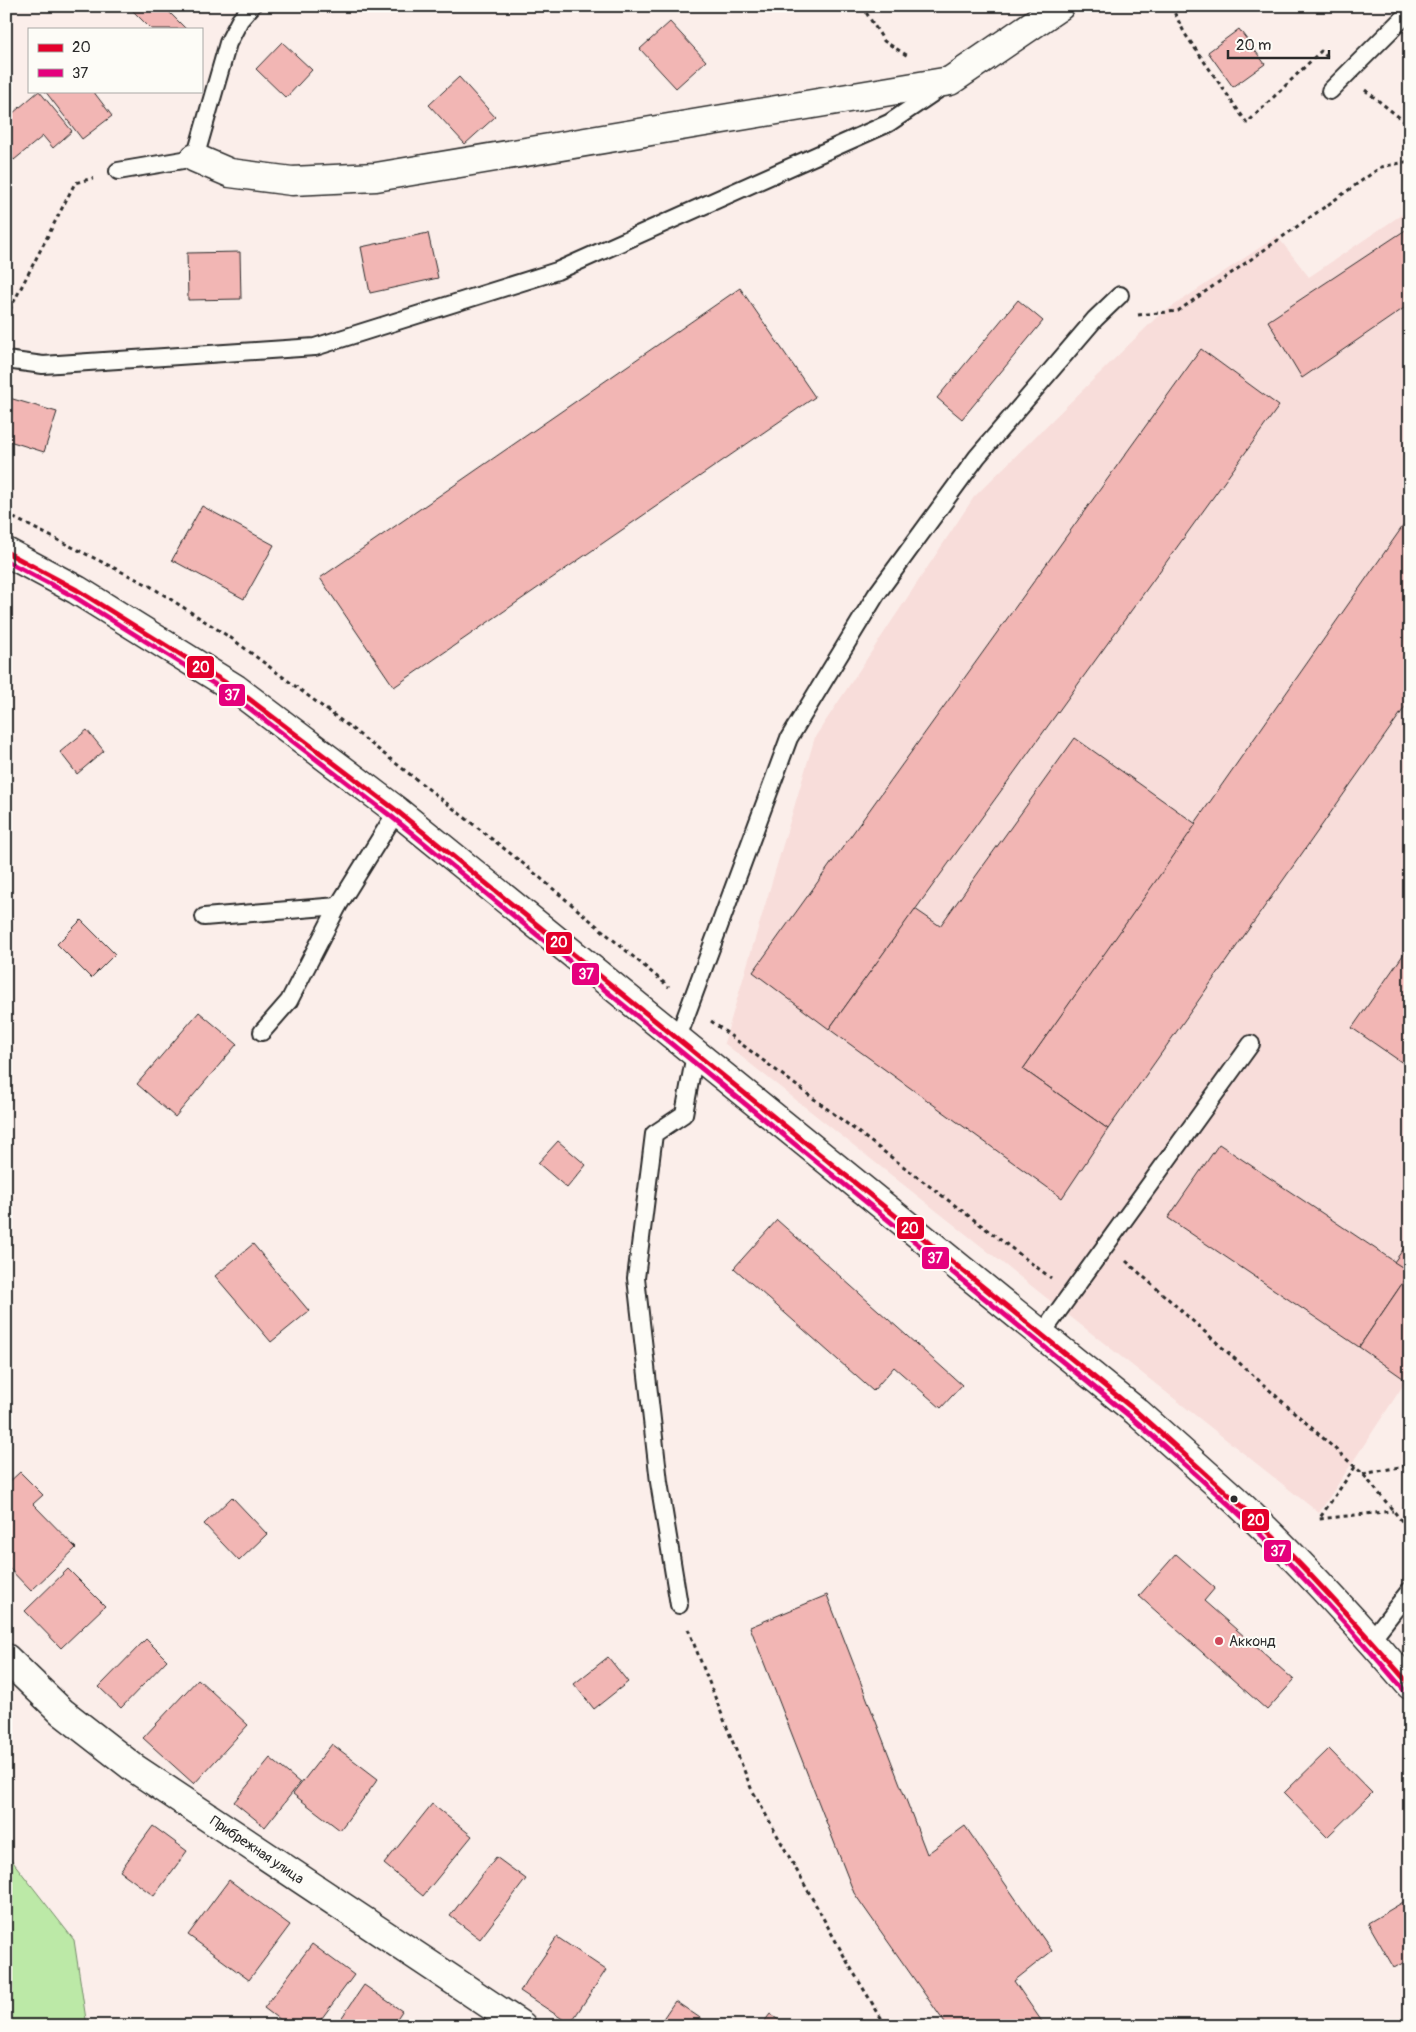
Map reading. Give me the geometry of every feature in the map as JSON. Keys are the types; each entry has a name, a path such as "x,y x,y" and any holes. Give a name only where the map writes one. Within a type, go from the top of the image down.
{"street":[{"path":"194,158 230,173 292,181 376,177 950,81 1060,6"},
{"path":"6,552 77,590 236,689 398,811 1137,1412 1234,1500 1328,1594 1372,1640 1410,1684"},
{"name":"Прибрежная улица","path":"6,1658 62,1712 134,1768 522,2026"}],"lane":[{"path":"118,171 194,158 228,43 240,20 252,6"},
{"path":"1330,90 1410,11"},
{"path":"6,360 43,365 315,347 557,271 889,123 950,81"},
{"path":"679,1606 660,1482 636,1278 654,1134 684,1114 686,1047 789,738 876,595 977,457 1095,319 1120,295"},
{"path":"262,1032 289,1001 338,906 398,811"},
{"path":"204,917 338,906"},
{"path":"1041,1335 1251,1044"},
{"path":"1372,1640 1410,1590"}],"path":[{"path":"862,6 884,41 909,56"},
{"path":"1171,6 1185,34 1247,123 1321,51 1410,126"},
{"path":"1095,319 1178,312 1380,167 1410,161"},
{"path":"6,317 75,183 118,171"},
{"path":"1107,1244 1363,1474 1410,1531"},
{"path":"1363,1474 1410,1465"},
{"path":"1355,1467 1319,1519 1393,1510"},
{"path":"679,1606 751,1788 849,1965 886,2026"}],"shaded area":[{"path":"1410,209 1410,1383 1406,1381 1319,1513 724,1043 815,737 974,497 1157,317 1277,236 1309,277"}],"green space":[{"path":"6,1853 74,1940 87,2026 6,2026"}],"building":[{"path":"132,6 163,6 185,28 150,28 130,8"},
{"path":"670,22 706,61 676,88 640,49"},
{"path":"1239,29 1265,64 1233,87 1208,52"},
{"path":"282,42 312,70 286,98 256,69"},
{"path":"459,77 495,117 465,144 429,105"},
{"path":"40,92 72,131 53,148 43,136 14,160 6,151 6,119"},
{"path":"46,92 94,92 112,116 82,139"},
{"path":"1410,227 1410,304 1302,378 1268,321"},
{"path":"428,233 438,278 370,293 361,247"},
{"path":"240,252 241,299 188,300 187,253"},
{"path":"740,288 815,397 394,687 320,578"},
{"path":"1018,300 1043,321 962,419 937,398"},
{"path":"1201,349 1279,406 829,1029 753,972"},
{"path":"6,397 57,412 44,452 6,440"},
{"path":"202,506 274,545 244,599 172,560"},
{"path":"1410,516 1410,700 1108,1129 1023,1069"},
{"path":"87,730 104,751 77,774 60,752"},
{"path":"1075,738 1196,824 1023,1069 1108,1129 1062,1198 829,1029 915,909 940,926"},
{"path":"81,920 115,954 91,978 57,944"},
{"path":"1410,945 1410,1068 1352,1028"},
{"path":"199,1012 237,1044 175,1117 137,1084"},
{"path":"558,1141 586,1165 567,1188 538,1163"},
{"path":"1219,1144 1410,1272 1359,1347 1168,1218"},
{"path":"777,1220 962,1385 941,1408 894,1367 873,1391 734,1268"},
{"path":"1410,1240 1410,1272 1394,1262"},
{"path":"253,1244 309,1311 271,1342 215,1276"},
{"path":"1410,1272 1410,1383 1359,1347"},
{"path":"20,1472 43,1495 33,1504 76,1548 31,1591 6,1565 6,1485"},
{"path":"232,1497 267,1534 239,1561 204,1524"},
{"name":"Акконд","path":"1176,1554 1215,1588 1204,1601 1294,1680 1267,1710 1139,1596"},
{"path":"68,1569 105,1606 61,1648 25,1611"},
{"path":"827,1595 927,1854 965,1826 1052,1951 1014,1981 1045,2026 947,2026 854,1893 750,1627"},
{"path":"146,1639 167,1660 121,1708 99,1687"},
{"path":"608,1657 628,1682 594,1709 574,1684"},
{"path":"198,1679 248,1725 194,1784 143,1738"},
{"path":"332,1744 378,1779 340,1830 293,1794"},
{"path":"1329,1749 1372,1793 1327,1837 1284,1793"},
{"path":"270,1758 300,1783 265,1827 234,1802"},
{"path":"432,1804 472,1836 423,1896 384,1864"},
{"path":"153,1826 187,1851 154,1896 120,1871"},
{"path":"496,1857 526,1879 480,1939 450,1916"},
{"path":"229,1880 290,1925 249,1980 188,1935"},
{"path":"1410,1898 1410,1959 1394,1968 1368,1923"},
{"path":"557,1937 606,1970 570,2024 520,1991"},
{"path":"312,1944 354,1975 316,2026 288,2026 264,2008"},
{"path":"364,1985 402,2011 392,2026 336,2026"},
{"path":"675,2001 712,2026 658,2026"},
{"path":"770,2014 787,2026 761,2026"}],"transit line":[{"name":"20","path":"6,552 77,590 236,689 397,811 1137,1412 1256,1520 1296,1560 1410,1685"},
{"name":"37","path":"6,561 73,596 232,695 392,817 1132,1418 1251,1525 1291,1565 1404,1690"}],"place":[{"name":"Акконд","path":"1219,1641"}]}
